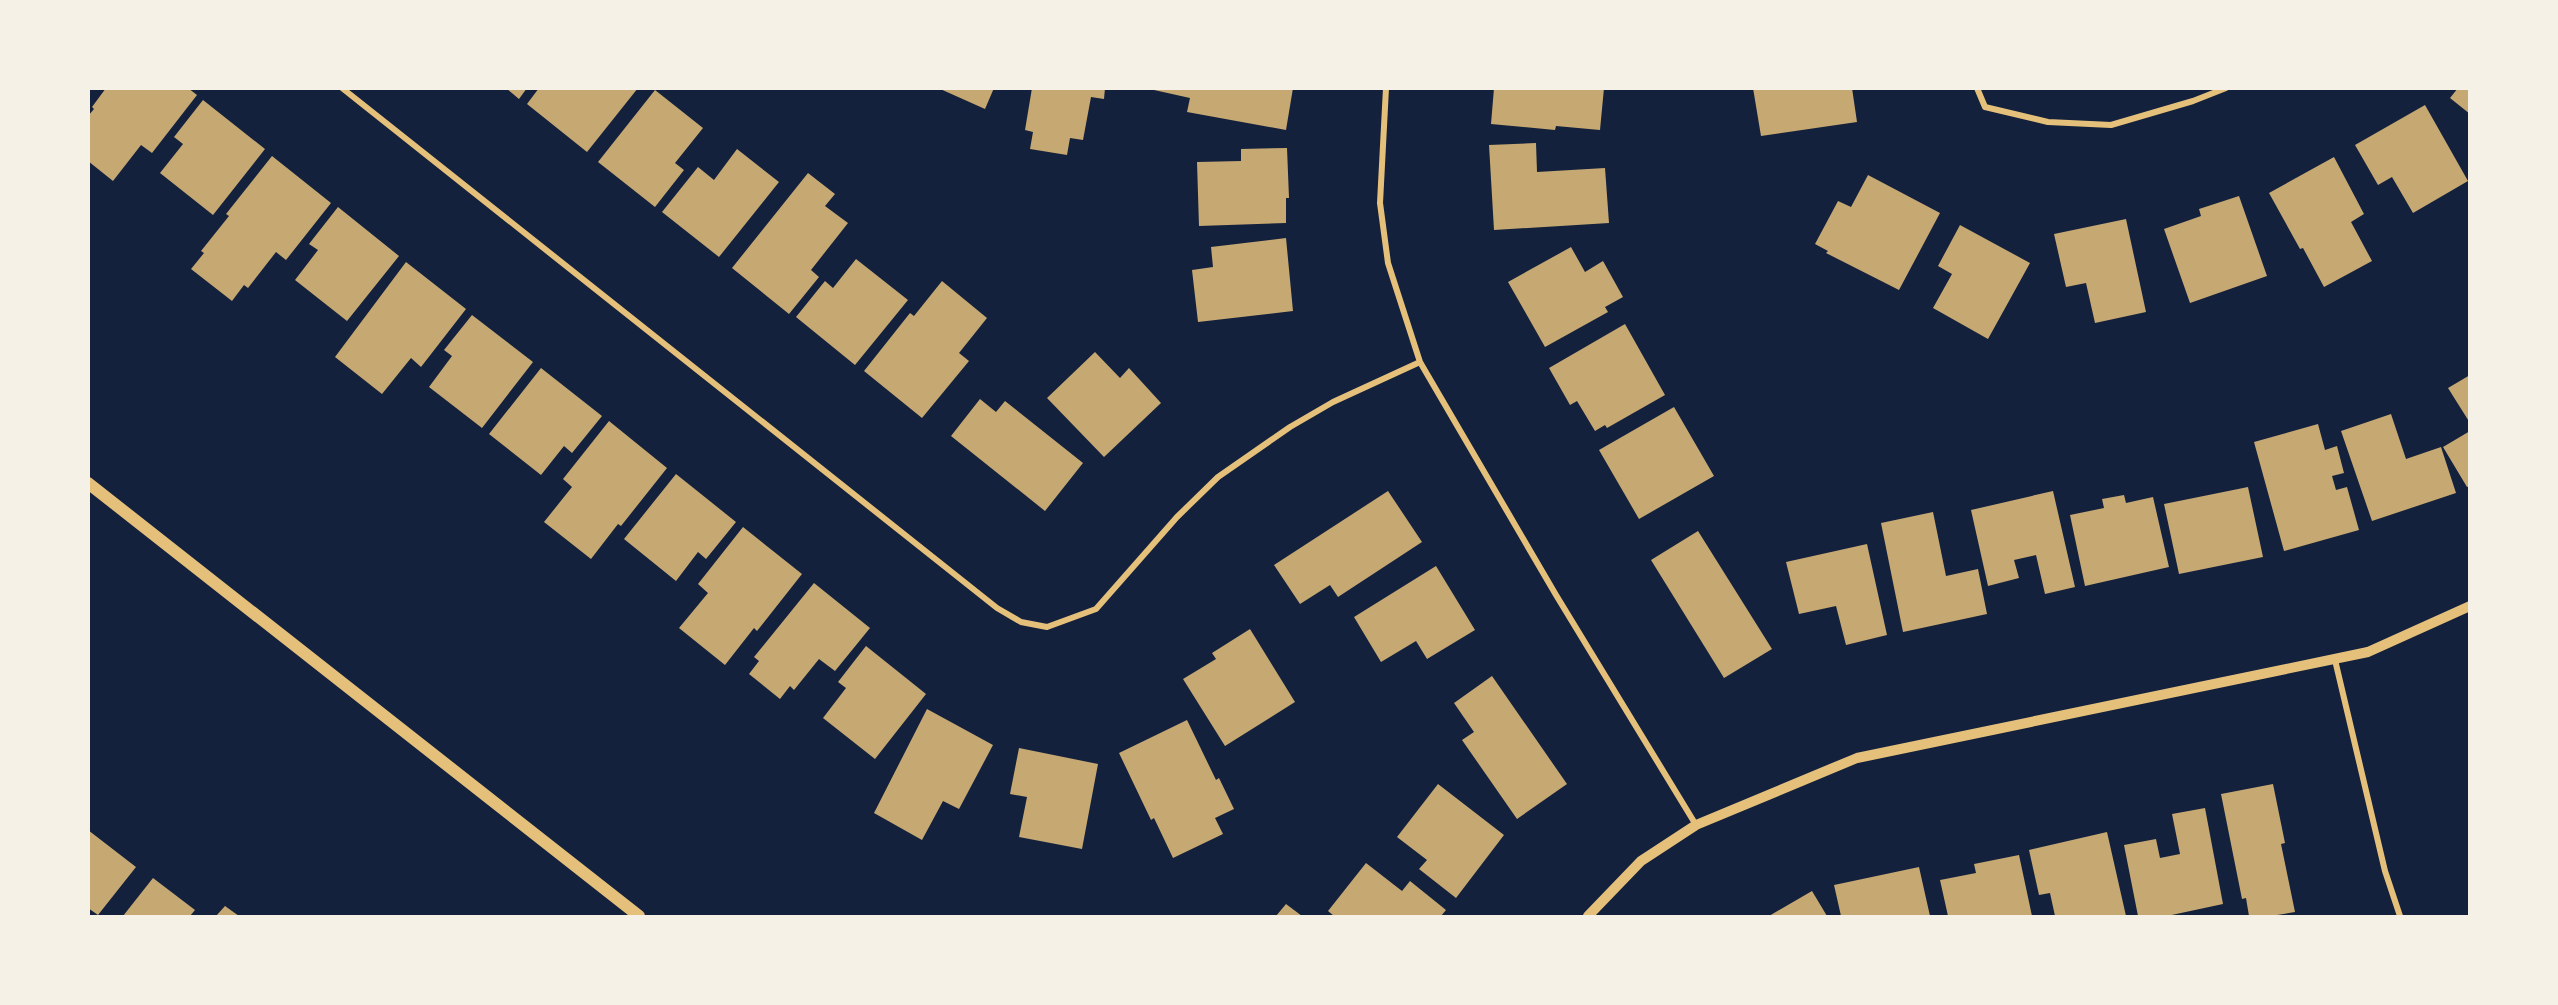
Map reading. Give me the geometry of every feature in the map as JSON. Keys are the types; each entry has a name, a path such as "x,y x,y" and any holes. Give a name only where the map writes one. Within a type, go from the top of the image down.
{"main road":[{"path":"88,483 639,916"}],"street":[{"path":"342,88 997,608 1022,622 1047,627 1096,609 1177,517 1218,477 1290,427 1334,402 1420,362"},
{"path":"1386,88 1380,203 1388,263 1420,362 1556,596 1696,825"},
{"path":"1977,88 1985,107 2048,122 2111,125 2193,101 2226,88"},
{"path":"1588,916 1641,861 1696,825 1857,758 2368,652 2469,606"},
{"path":"2335,660 2385,871 2400,916"}],"building":[{"path":"106,88 188,88 197,95 152,153 141,145 113,181 88,161 88,116"},
{"path":"506,88 527,88 519,99"},
{"path":"539,88 638,88 587,152 527,104"},
{"path":"938,88 994,88 985,109"},
{"path":"1032,88 1105,88 1104,99 1091,97 1083,140 1070,138 1067,155 1030,149 1033,132 1025,130"},
{"path":"1145,88 1293,88 1286,130 1187,112 1190,98"},
{"path":"1494,88 1604,88 1600,130 1556,126 1555,130 1491,124"},
{"path":"1753,88 1852,88 1857,122 1761,136"},
{"path":"2458,88 2470,88 2470,114 2450,98"},
{"path":"655,90 703,128 675,163 684,170 655,207 598,162"},
{"path":"203,100 265,149 213,215 160,173 183,144 174,137"},
{"path":"2425,105 2468,181 2413,213 2392,177 2378,185 2355,145"},
{"path":"1536,143 1537,172 1605,168 1609,223 1494,230 1489,145"},
{"path":"1287,148 1289,198 1286,198 1286,223 1199,226 1197,162 1241,161 1241,149"},
{"path":"737,149 779,182 719,257 662,212 698,167 714,180"},
{"path":"272,156 331,203 286,260 276,252 248,288 244,285 232,301 191,269 204,253 201,251 229,216 226,214"},
{"path":"2334,157 2364,214 2351,222 2372,261 2324,287 2269,193"},
{"path":"808,173 835,194 825,206 848,223 811,270 819,277 789,314 732,268"},
{"path":"1868,175 1940,213 1899,290 1826,253 1828,251 1815,244 1838,201 1851,207"},
{"path":"2239,196 2267,276 2190,303 2164,229 2201,216 2199,209"},
{"path":"338,207 399,256 347,321 295,280 318,250 309,244"},
{"path":"2126,219 2146,312 2095,323 2086,283 2066,287 2054,234"},
{"path":"1960,225 2030,263 1988,339 1933,308 1952,274 1938,266"},
{"path":"1286,238 1293,311 1198,322 1192,270 1213,267 1211,247"},
{"path":"1571,247 1585,272 1603,261 1623,297 1605,307 1608,312 1545,347 1508,282"},
{"path":"856,259 908,300 855,365 796,317 825,281 833,288"},
{"path":"406,262 466,309 421,367 411,358 382,394 335,357"},
{"path":"942,281 987,318 959,353 969,361 922,418 864,371 910,313 914,316"},
{"path":"472,315 533,362 482,428 429,387 452,356 444,350"},
{"path":"1625,324 1665,395 1607,428 1605,425 1595,431 1577,401 1570,405 1549,368"},
{"path":"1095,352 1120,378 1129,368 1161,403 1104,457 1047,398"},
{"path":"541,368 602,416 572,453 564,446 541,475 489,434"},
{"path":"2470,375 2470,423 2448,388"},
{"path":"980,399 996,412 1005,401 1083,463 1045,511 951,436"},
{"path":"1674,407 1714,476 1639,519 1599,450"},
{"path":"2391,414 2406,459 2441,447 2456,493 2372,521 2341,431"},
{"path":"609,421 667,468 621,526 618,524 591,559 544,522 572,487 563,479"},
{"path":"2318,424 2325,450 2337,446 2344,473 2332,476 2336,490 2347,487 2359,530 2284,551 2254,442"},
{"path":"2470,431 2470,486 2467,487 2443,447"},
{"path":"676,474 736,522 706,559 698,552 676,581 624,539"},
{"path":"2248,487 2263,557 2179,574 2164,504"},
{"path":"1388,491 1422,542 1338,597 1330,585 1300,604 1274,565"},
{"path":"2053,491 2075,587 2045,594 2036,555 2014,560 2019,578 1988,586 1971,510"},
{"path":"2124,495 2126,503 2153,497 2169,567 2085,586 2070,515 2104,508 2102,499"},
{"path":"1933,512 1946,576 1978,569 1987,614 1903,632 1881,523"},
{"path":"743,527 802,574 757,631 754,628 725,665 679,628 708,593 698,584"},
{"path":"1698,531 1772,649 1724,678 1651,560"},
{"path":"1867,544 1887,635 1846,645 1836,606 1799,614 1786,562"},
{"path":"1436,566 1475,630 1427,659 1416,641 1381,662 1354,617"},
{"path":"814,583 870,628 835,671 819,659 794,690 790,686 780,699 749,674 759,661 754,657"},
{"path":"1250,629 1295,702 1225,746 1183,679 1216,659 1212,653"},
{"path":"866,646 926,694 875,759 823,718 846,688 838,682"},
{"path":"1492,676 1567,784 1517,819 1462,740 1474,732 1454,703"},
{"path":"927,709 993,745 959,809 943,801 922,840 874,813"},
{"path":"1187,720 1216,780 1219,778 1234,809 1215,818 1223,834 1173,858 1154,818 1151,820 1119,753"},
{"path":"1019,748 1098,764 1082,849 1019,837 1027,797 1010,794"},
{"path":"1438,784 1504,835 1456,898 1419,869 1427,860 1397,837"},
{"path":"2273,784 2285,843 2281,844 2295,912 2271,916 2249,916 2246,898 2242,899 2221,794"},
{"path":"2205,808 2223,904 2167,916 2138,916 2124,845 2156,839 2160,858 2180,854 2172,814"},
{"path":"88,830 136,867 98,915 88,908"},
{"path":"2107,832 2126,916 2055,916 2050,893 2039,895 2029,850"},
{"path":"2019,855 2032,916 1948,916 1940,880 1976,873 1974,864"},
{"path":"1366,863 1402,891 1410,881 1446,910 1441,916 1334,916 1328,911"},
{"path":"1919,867 1930,916 1841,916 1834,885"},
{"path":"153,878 195,910 190,916 123,916"},
{"path":"1812,891 1827,916 1769,916"},
{"path":"1286,904 1302,916 1276,916"},
{"path":"225,906 239,916 216,916"}]}
